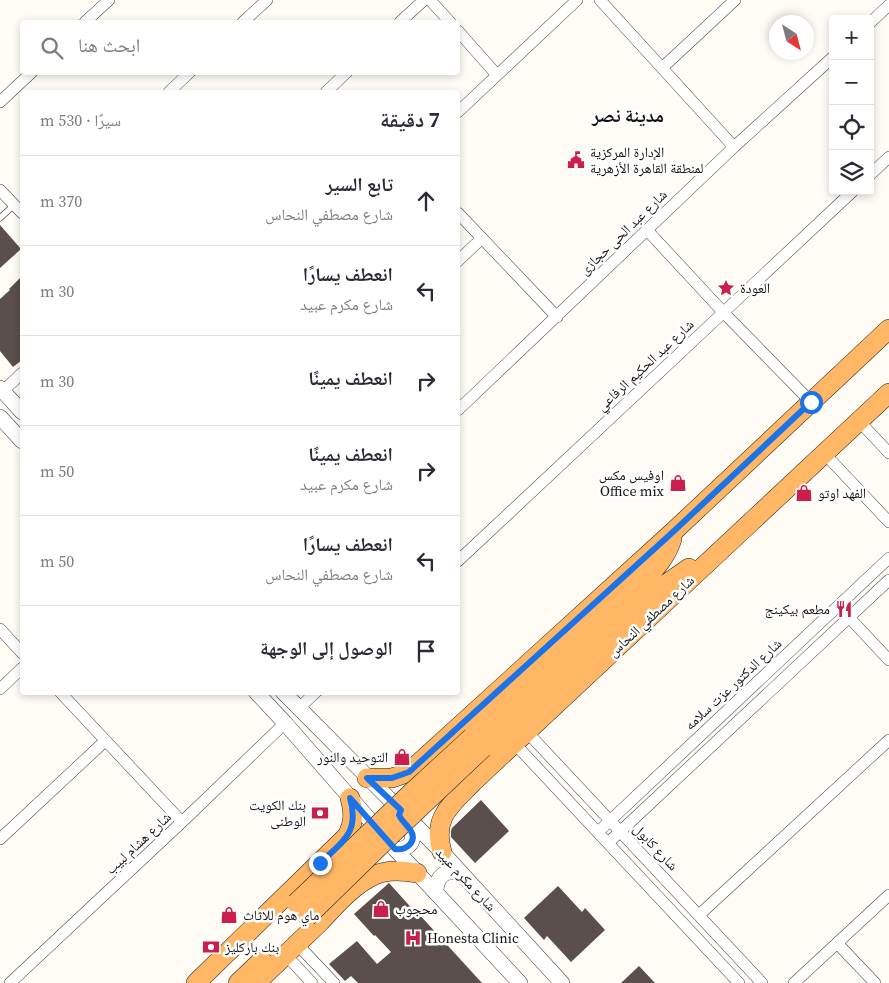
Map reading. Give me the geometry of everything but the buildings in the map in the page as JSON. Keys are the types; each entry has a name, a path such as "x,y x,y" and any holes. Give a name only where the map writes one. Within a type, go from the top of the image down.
{"main road":[{"path":"367,778 383,779 400,776 409,772 674,531 889,329"},
{"name":"شارع مصطفي النحاس","path":"442,852 439,830 443,816 447,809 473,782 889,393"},
{"path":"213,983 412,792 643,582 670,547 674,531"},
{"path":"238,983 438,790 666,584 697,563 713,559"},
{"path":"438,746 440,763 447,776 459,782 473,782"},
{"path":"196,983 343,841 351,830 353,816 350,798"},
{"path":"320,863 339,871 345,880 346,896"},
{"path":"256,983 364,881 376,874 394,871 417,873"}],"street":[{"path":"87,20 109,0"},
{"path":"245,20 267,0"},
{"path":"402,20 424,0"},
{"path":"430,0 448,20"},
{"path":"460,110 577,0"},
{"path":"600,0 734,147"},
{"path":"662,68 735,0"},
{"path":"874,19 889,6"},
{"path":"460,33 497,75"},
{"name":"شارع عبد الحى حجازى","path":"460,408 734,147 830,60"},
{"path":"0,102 29,75"},
{"path":"170,90 187,75"},
{"path":"328,90 344,75"},
{"path":"874,171 889,157"},
{"path":"0,190 18,209"},
{"name":"شارع عبد الحكيم الرفاعي","path":"460,559 849,195"},
{"path":"460,214 557,317"},
{"path":"647,230 723,312 811,402"},
{"path":"460,258 482,238"},
{"path":"20,375 1,390 20,410"},
{"path":"0,417 20,439"},
{"path":"859,421 889,453"},
{"path":"824,453 889,522"},
{"name":"شارع الدكتور عزت سلامه","path":"598,832 889,558"},
{"path":"608,843 889,580"},
{"path":"838,606 889,660"},
{"path":"0,629 20,651"},
{"path":"0,689 20,670"},
{"path":"63,695 182,822"},
{"path":"259,695 395,849 520,983"},
{"name":"شارع مكرم عبيد","path":"286,695 442,852 562,983"},
{"path":"298,709 313,695"},
{"name":"شارع هشام لبيب","path":"10,983 285,723"},
{"path":"521,738 598,832 740,983"},
{"name":"شارع كابول","path":"521,738 610,820 762,983"},
{"path":"699,915 889,740"},
{"path":"0,839 105,741"},
{"path":"395,849 404,849 412,840 411,831 399,815 401,810"},
{"path":"436,892 436,884 446,873 453,871 461,873"},
{"path":"794,983 889,895"},
{"path":"837,943 875,983"},
{"path":"291,949 312,983"},
{"path":"291,949 334,983"}],"lane":[{"path":"0,218 18,209"}],"place":[{"name":"الإدارة المركزية لمنطقة القاهرة الأزهرية","path":"576,160"},
{"name":"العودة","path":"726,288"},
{"name":"اوفيس مكس Office mix","path":"678,483"},
{"name":"الفهد اوتو","path":"804,493"},
{"name":"مطعم بيكينج","path":"844,609"},
{"name":"التوحيد والنور","path":"402,757"},
{"name":"بنك الكويت الوطنى","path":"320,813"},
{"name":"محجوب","path":"381,909"},
{"name":"ماي هوم للاثاث","path":"229,915"},
{"name":"Honesta Clinic","path":"413,938"},
{"name":"بنك باركليز","path":"211,947"}],"district":[{"name":"مدينة نصر","path":"628,115"}],"route":[{"path":"320,863 343,841 351,830 353,808 350,798 395,849 399,850 408,847 412,836 411,831 399,815 401,810 367,778 392,778 409,772 674,531 811,402"}]}
